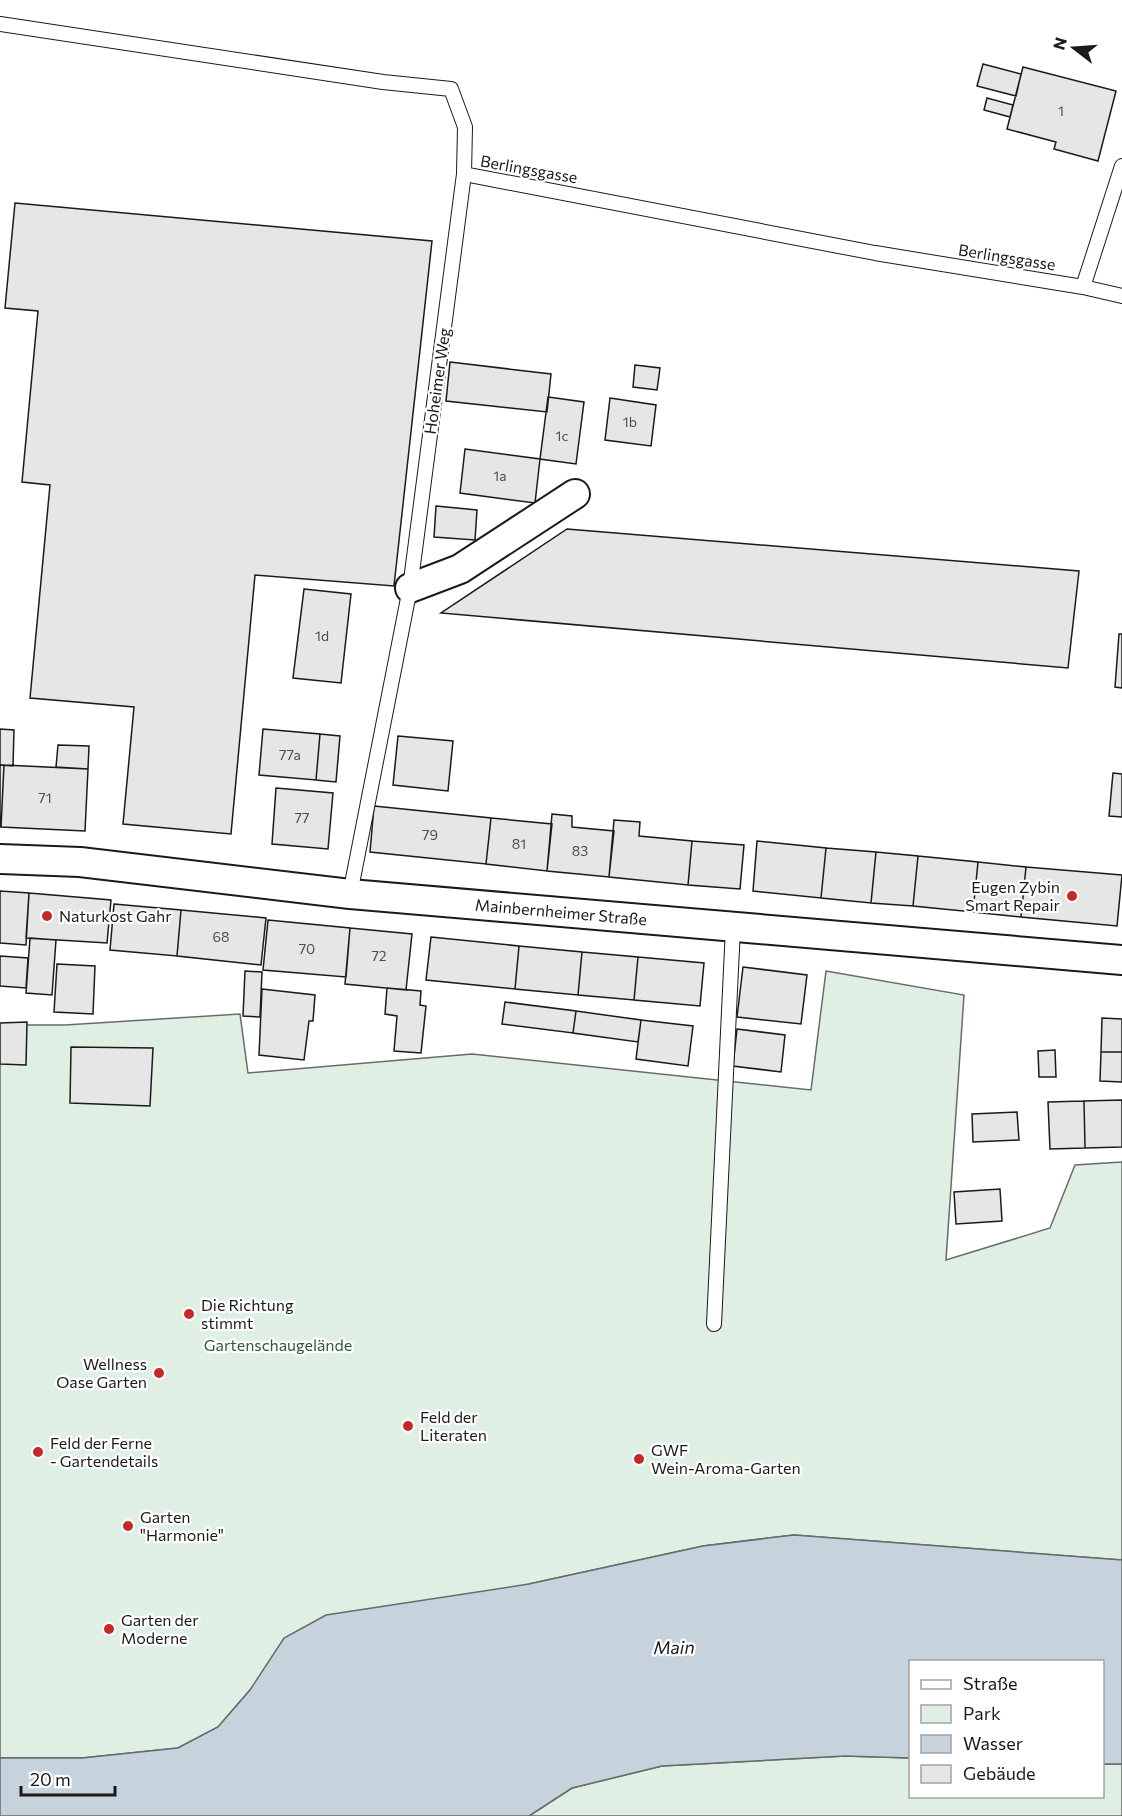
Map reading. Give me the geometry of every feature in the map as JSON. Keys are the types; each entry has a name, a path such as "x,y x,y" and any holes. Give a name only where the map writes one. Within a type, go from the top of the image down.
{"street":[{"path":"410,588 460,569 575,494"},
{"name":"Mainbernheimer Straße","path":"0,859 80,862 350,894 1122,960"}],"lane":[{"name":"Berlingsgasse","path":"0,24 383,82 451,89 465,127 464,174 875,253 1083,287 1122,296"},
{"path":"1083,287 1122,166"},
{"name":"Hoheimer Weg","path":"350,894 410,588 464,174"},
{"path":"714,1324 733,928"}],"green space":[{"name":"Gartenschaugelände","path":"826,971 964,995 946,1260 1050,1228 1075,1165 1122,1162 1122,1560 794,1535 703,1546 529,1584 250,1690 218,1727 178,1748 82,1758 0,1758 0,1025 65,1025 240,1014 248,1073 472,1054 811,1090"},
{"path":"845,1756 909,1758 909,1798 1104,1798 1104,1764 1122,1764 1122,1816 529,1816 572,1788 662,1766"}],"water":[{"name":"Main","path":"794,1535 1122,1560 1122,1764 1104,1764 1104,1660 909,1660 909,1758 845,1756 662,1766 572,1788 529,1816 0,1816 0,1758 82,1758 178,1748 218,1727 250,1690 284,1638 326,1615 529,1584 703,1546"}],"building":[{"path":"983,64 1021,74 1016,96 977,86"},
{"path":"1023,67 1116,91 1098,161 1054,149 1056,142 1007,129"},
{"path":"987,98 1013,105 1010,117 984,110"},
{"path":"15,203 432,241 394,586 255,575 231,834 123,824 134,707 30,698 50,485 22,482 38,311 5,308"},
{"path":"450,362 551,374 547,412 446,401"},
{"path":"635,365 660,368 657,390 633,387"},
{"path":"548,397 584,402 576,464 540,459"},
{"path":"610,398 656,405 651,446 605,440"},
{"path":"465,449 540,459 535,503 460,493"},
{"path":"436,506 477,510 475,540 434,537"},
{"path":"567,529 1079,571 1068,668 441,613"},
{"path":"304,589 351,594 341,683 293,678"},
{"path":"1119,634 1122,634 1122,688 1115,687"},
{"path":"0,729 14,730 13,766 0,765"},
{"path":"263,729 320,734 316,780 259,775"},
{"path":"320,734 340,736 336,782 316,780"},
{"path":"398,736 453,741 448,791 393,785"},
{"path":"58,745 89,746 88,769 56,767"},
{"path":"0,765 4,765 1,827 0,827"},
{"path":"4,765 88,769 85,831 1,827"},
{"path":"1113,773 1122,774 1122,817 1109,816"},
{"path":"276,788 333,793 328,849 272,844"},
{"path":"374,806 491,818 486,864 370,852"},
{"path":"552,814 572,816 572,827 614,831 609,877 547,871"},
{"path":"491,818 552,824 547,871 486,864"},
{"path":"614,820 640,822 639,836 692,841 688,885 609,877"},
{"path":"692,841 744,845 740,889 688,885"},
{"path":"757,841 826,848 821,898 753,891"},
{"path":"826,848 876,852 871,903 821,898"},
{"path":"876,852 918,856 913,906 871,903"},
{"path":"918,856 978,862 973,912 913,906"},
{"path":"978,862 1026,867 1021,917 973,912"},
{"name":"Eugen Zybin Smart Repair","path":"1026,867 1122,875 1117,926 1021,917"},
{"path":"0,891 29,893 26,945 0,943"},
{"path":"29,893 111,900 107,943 26,938"},
{"path":"114,904 181,910 177,956 110,950"},
{"path":"181,910 266,918 261,965 177,956"},
{"path":"268,920 350,928 346,977 263,970"},
{"path":"350,928 412,934 406,990 345,984"},
{"path":"431,937 519,946 515,989 426,980"},
{"path":"30,938 56,940 52,995 26,993"},
{"path":"519,946 582,952 578,995 515,989"},
{"path":"582,952 638,957 634,1000 578,995"},
{"path":"0,956 28,958 26,988 0,986"},
{"path":"638,957 704,963 700,1006 634,1000"},
{"path":"57,964 95,966 93,1014 54,1012"},
{"path":"743,967 807,975 801,1024 737,1017"},
{"path":"245,971 262,972 260,1017 243,1016"},
{"path":"387,988 421,991 420,1005 426,1006 421,1053 394,1051 397,1016 385,1014"},
{"path":"262,989 315,995 313,1021 309,1021 304,1060 259,1055"},
{"path":"505,1002 576,1011 573,1033 502,1024"},
{"path":"576,1011 641,1020 638,1042 573,1033"},
{"path":"1102,1018 1122,1019 1122,1052 1101,1052"},
{"path":"641,1020 693,1026 688,1066 636,1059"},
{"path":"27,1022 26,1065 0,1064 0,1023"},
{"path":"737,1029 785,1035 781,1072 733,1066"},
{"path":"71,1047 153,1048 150,1106 70,1103"},
{"path":"1055,1050 1056,1077 1039,1077 1038,1051"},
{"path":"1101,1052 1122,1052 1122,1082 1100,1081"},
{"path":"1122,1100 1122,1147 1085,1148 1084,1101"},
{"path":"1084,1101 1085,1148 1050,1149 1048,1102"},
{"path":"1017,1112 1019,1140 973,1142 972,1114"},
{"path":"1000,1189 1002,1221 956,1224 954,1192"}],"place":[{"name":"Eugen Zybin Smart Repair","path":"1072,896"},
{"name":"Naturkost Gahr","path":"47,916"},
{"name":"Die Richtung stimmt","path":"189,1314"},
{"name":"Wellness Oase Garten","path":"159,1373"},
{"name":"Feld der Literaten","path":"408,1426"},
{"name":"Feld der Ferne - Gartendetails","path":"38,1452"},
{"name":"GWF Wein-Aroma-Garten","path":"639,1459"},
{"name":"Garten \"Harmonie\"","path":"128,1526"},
{"name":"Garten der Moderne","path":"109,1629"}]}
